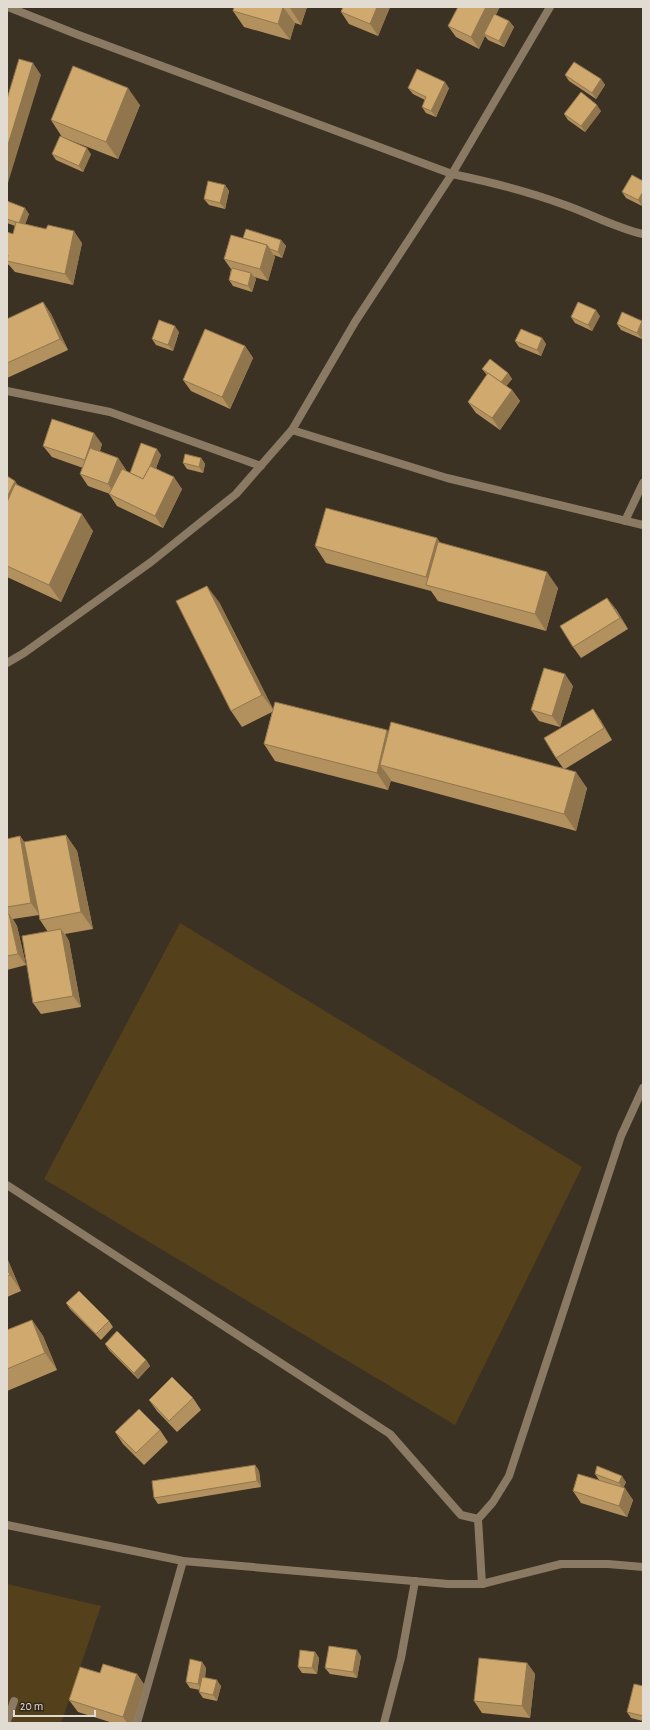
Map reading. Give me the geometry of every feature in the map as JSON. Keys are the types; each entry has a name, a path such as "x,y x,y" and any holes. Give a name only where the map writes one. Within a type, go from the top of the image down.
{"street":[{"path":"8,7 76,34 452,174 511,186 566,205 627,230 643,234"},
{"path":"7,663 24,653 152,562 236,494 292,430 355,322 452,174 550,7"},
{"path":"7,390 110,412 261,466"},
{"path":"292,430 447,478 643,525"},
{"path":"625,521 643,483"},
{"path":"482,1584 478,1519 493,1502 509,1476 618,1144 643,1088"},
{"path":"7,1185 390,1434 461,1515 478,1519"},
{"path":"7,1525 183,1561 448,1584 482,1584 561,1564 608,1564 643,1567"},
{"path":"137,1723 183,1561"},
{"path":"384,1723 401,1658 415,1581"},
{"path":"7,1721 14,1701"}],"shaded area":[{"path":"180,923 582,1167 455,1425 44,1179"},
{"path":"7,1584 101,1606 61,1723 7,1723"}],"building":[{"path":"234,7 283,7 278,24 233,11"},
{"path":"343,7 377,7 370,24 341,12"},
{"path":"458,7 486,7 471,37 448,26"},
{"path":"494,14 509,21 499,41 484,34"},
{"path":"19,59 33,63 7,148 7,99"},
{"path":"574,62 601,79 592,93 565,75"},
{"path":"73,66 128,88 106,142 51,120"},
{"path":"417,69 445,82 431,111 422,107 426,97 408,88"},
{"path":"581,92 597,105 581,126 564,114"},
{"path":"60,136 87,148 79,166 52,154"},
{"path":"632,175 643,181 643,192 638,200 622,192"},
{"path":"208,181 225,185 220,203 204,199"},
{"path":"7,201 25,208 19,223 7,219"},
{"path":"16,222 46,229 48,225 74,231 65,274 7,261 7,232 13,234"},
{"path":"246,229 281,240 278,252 270,249 267,245 243,238"},
{"path":"231,235 267,245 260,269 224,259"},
{"path":"232,268 251,273 248,286 229,280"},
{"path":"43,302 60,339 7,363 7,319"},
{"path":"578,302 596,310 588,325 571,317"},
{"path":"622,312 642,321 637,333 617,324"},
{"path":"159,320 175,326 168,345 152,339"},
{"path":"205,329 245,346 222,397 183,380"},
{"path":"521,329 542,338 537,350 515,341"},
{"path":"490,359 508,373 501,382 482,369"},
{"path":"488,373 512,390 492,418 468,402"},
{"path":"52,419 94,433 85,460 43,446"},
{"path":"141,443 157,449 143,479 130,473"},
{"path":"90,448 118,458 108,484 80,474"},
{"path":"185,454 201,458 199,467 183,463"},
{"path":"150,466 174,477 155,516 109,494 122,469 143,479"},
{"path":"7,476 15,481 7,497"},
{"path":"15,484 82,514 49,585 7,566 7,502"},
{"path":"326,508 437,538 426,577 315,546"},
{"path":"438,542 547,572 535,614 426,585"},
{"path":"207,586 262,695 231,711 176,601"},
{"path":"607,598 620,618 573,647 560,626"},
{"path":"544,668 565,674 552,716 531,710"},
{"path":"275,702 387,730 377,773 264,744"},
{"path":"593,709 604,728 556,758 544,738"},
{"path":"391,722 576,772 564,814 380,765"},
{"path":"66,835 81,912 40,920 24,842"},
{"path":"20,836 31,903 7,907 7,839"},
{"path":"9,914 18,954 7,956 7,915"},
{"path":"61,929 73,996 33,1003 22,936"},
{"path":"7,1269 10,1275 7,1276"},
{"path":"79,1291 109,1321 96,1334 66,1303"},
{"path":"32,1320 45,1353 7,1369 7,1330"},
{"path":"117,1331 146,1360 134,1373 105,1344"},
{"path":"172,1377 193,1398 169,1421 149,1400"},
{"path":"139,1409 160,1430 136,1453 115,1432"},
{"path":"255,1465 257,1481 154,1498 152,1481"},
{"path":"597,1466 622,1476 619,1483 595,1474"},
{"path":"578,1474 625,1488 619,1506 573,1491"},
{"path":"329,1646 357,1650 353,1672 325,1668"},
{"path":"300,1650 315,1652 312,1668 298,1667"},
{"path":"479,1658 527,1663 522,1706 474,1701"},
{"path":"190,1659 202,1662 198,1684 186,1682"},
{"path":"103,1664 137,1674 123,1717 69,1700 80,1667 100,1673"},
{"path":"202,1677 217,1680 213,1695 199,1692"},
{"path":"634,1684 643,1686 643,1716 627,1712"}]}
